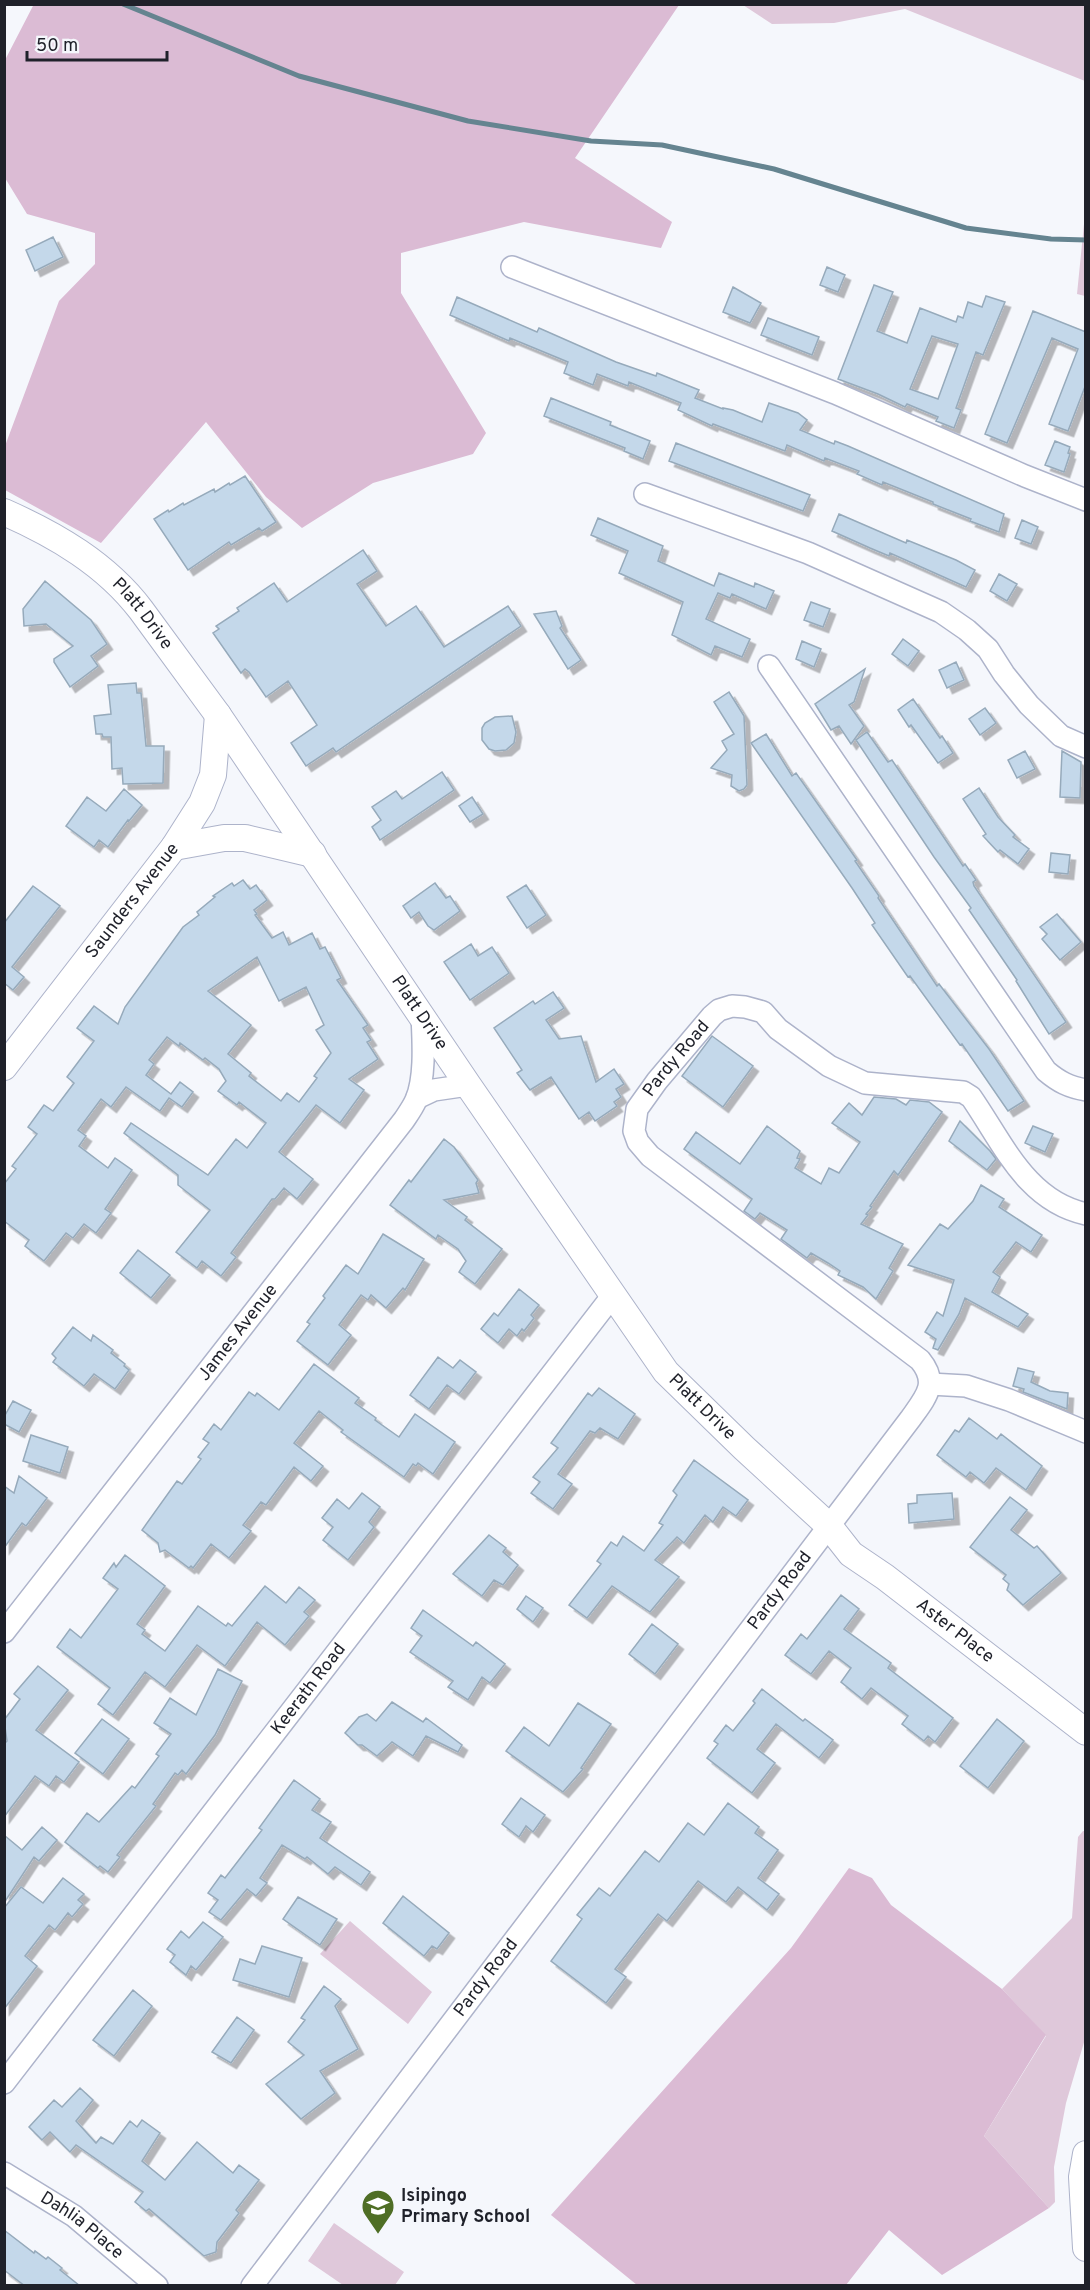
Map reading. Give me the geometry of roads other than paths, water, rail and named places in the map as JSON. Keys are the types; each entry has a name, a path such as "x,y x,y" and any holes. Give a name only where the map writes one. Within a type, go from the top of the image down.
{"street":[{"path":"512,267 835,393 1025,476 1086,500"},
{"path":"645,494 808,553 941,612 967,630 988,649 1029,705 1061,736 1086,747"},
{"name":"Platt Drive","path":"4,512 40,528 89,558 132,597 218,715 468,1085 666,1372 829,1526"},
{"path":"769,666 1046,1071 1059,1082 1072,1088 1086,1090"},
{"name":"Saunders Avenue","path":"4,1066 174,847 202,803 213,775 218,715"},
{"path":"174,847 224,838 245,838 313,854"},
{"name":"Pardy Road","path":"252,2286 921,1404 930,1384 928,1370 920,1360 650,1156 638,1142 634,1131 637,1109 657,1081 719,1010 732,1006 746,1006 763,1012 778,1029 829,1066 865,1083 963,1092 971,1097 1007,1154 1030,1184 1057,1205 1086,1214"},
{"name":"James Avenue","path":"4,1632 404,1120 417,1098 423,1044 422,1015"},
{"path":"417,1098 434,1090 468,1085"},
{"name":"Keerath Road","path":"4,2083 614,1295"},
{"path":"930,1384 966,1386 1009,1400 1086,1432"},
{"name":"Aster Place","path":"829,1526 851,1554 885,1577 1086,1732"},
{"path":"1086,2154 1082,2177 1086,2248"},
{"name":"Dahlia Place","path":"4,2173 74,2216 157,2286"}],"waterway":[{"path":"123,4 299,76 468,121 591,141 662,145 774,169 966,228 1051,239 1086,240"}],"place":[{"name":"Isipingo Primary School","path":"378,2235"}]}
